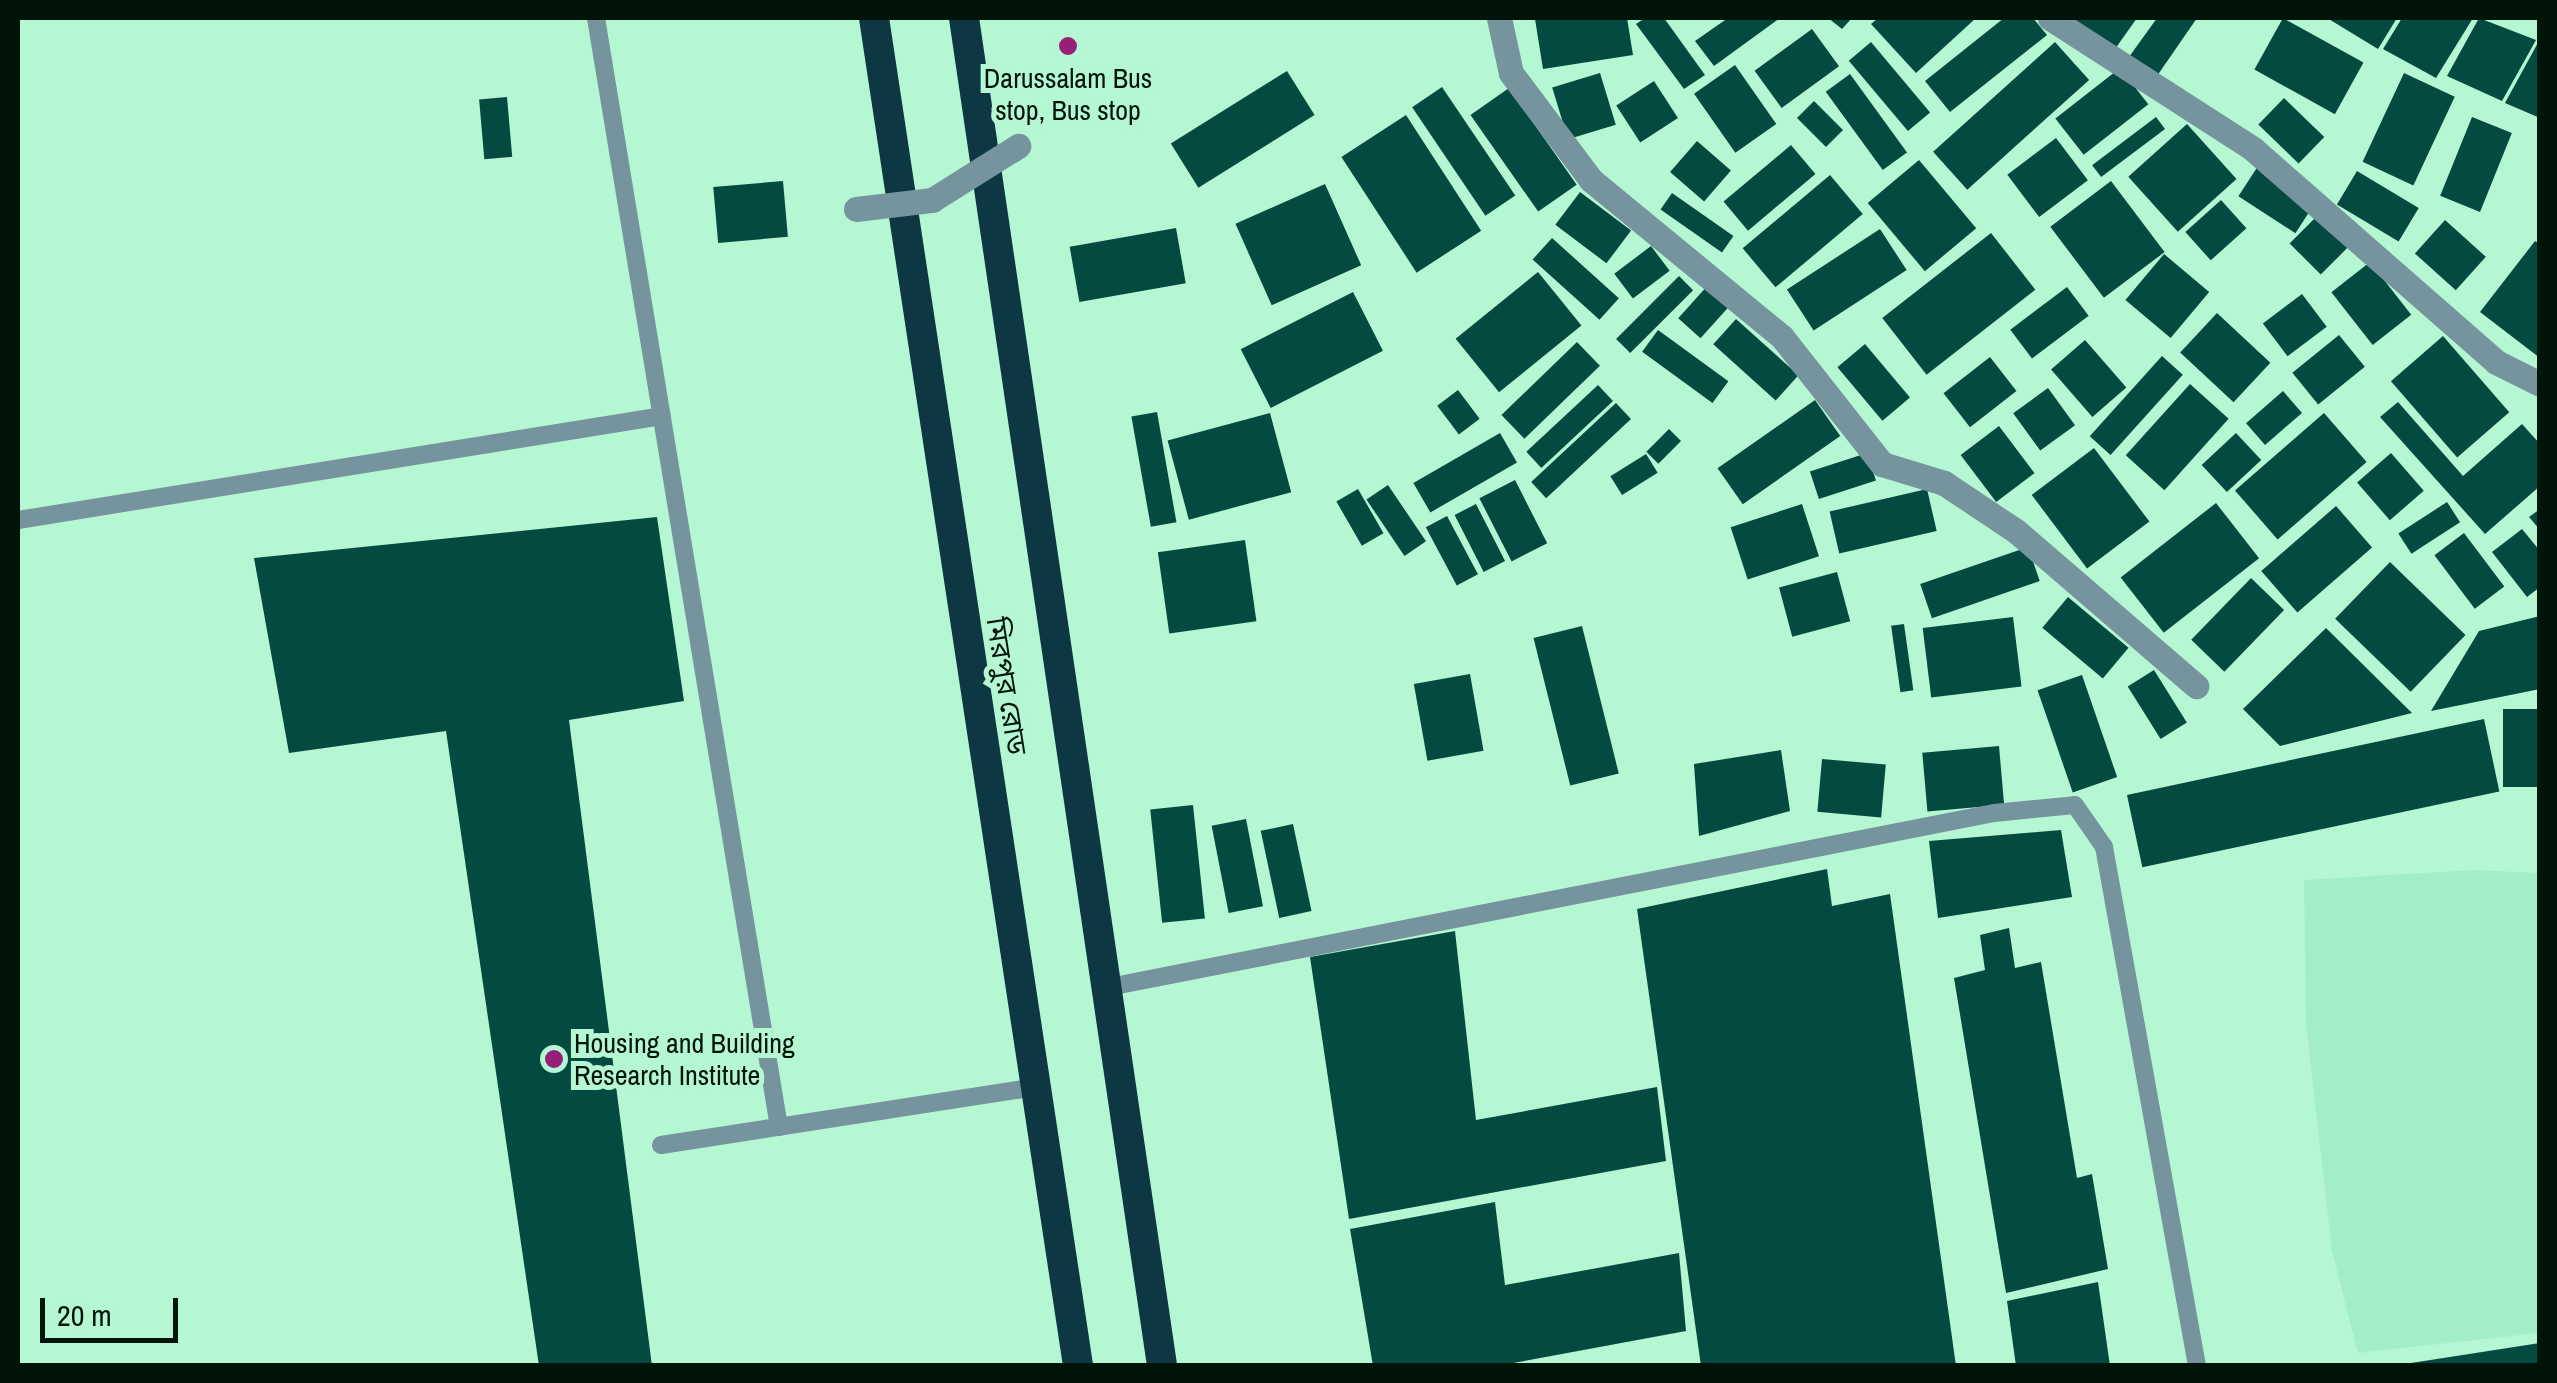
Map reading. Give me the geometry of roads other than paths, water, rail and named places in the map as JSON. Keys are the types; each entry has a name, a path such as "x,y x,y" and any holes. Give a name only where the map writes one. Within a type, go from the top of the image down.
{"highway":[{"name":"মিরপুর রোড","path":"874,18 1040,1086 1078,1366"},
{"name":"মিরপুর রোড","path":"964,18 1162,1366"}],"street":[{"path":"1498,18 1511,73 1591,180 1782,337 1882,464 1944,483 2016,531 2196,686"},
{"path":"2050,18 2253,149 2496,362 2540,384"},
{"path":"856,210 932,200 1018,146"}],"lane":[{"path":"596,18 779,1127"},
{"path":"18,520 662,416"},
{"path":"1109,987 1994,813 2075,805 2104,848 2198,1366"},
{"path":"661,1145 1040,1086"}],"place":[{"name":"Darussalam Bus stop, Bus stop","path":"1068,46"},
{"name":"Housing and Building Research Institute","path":"554,1059"}]}
